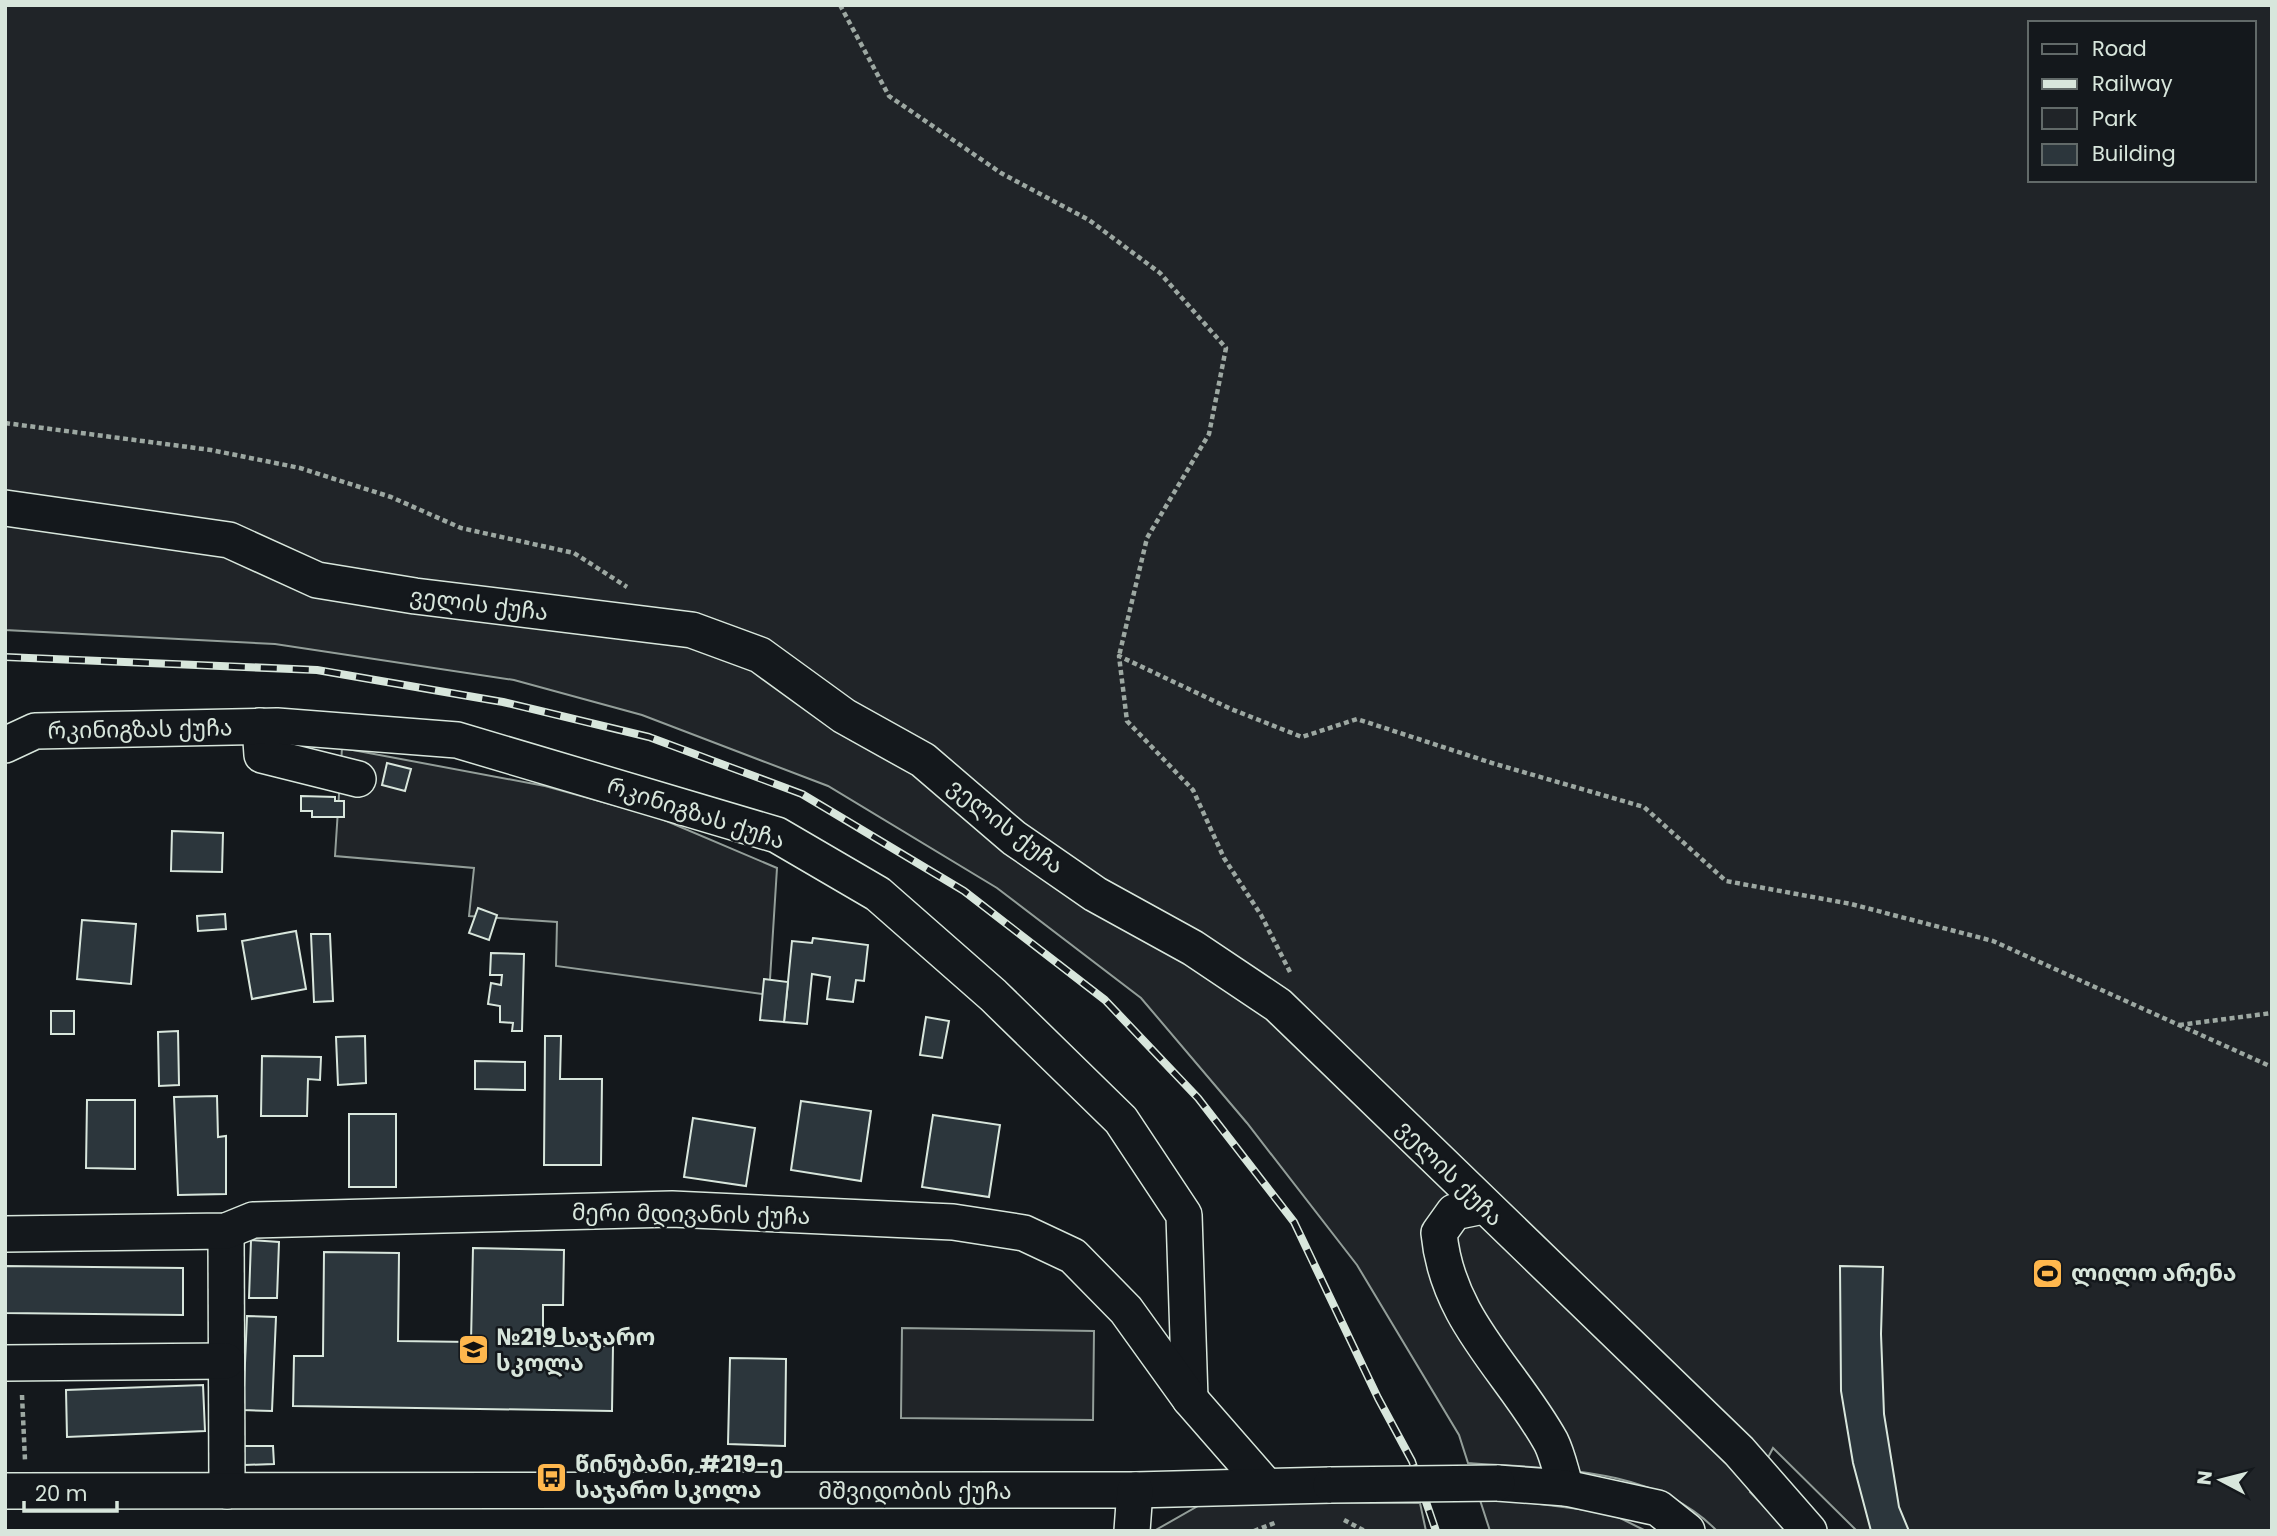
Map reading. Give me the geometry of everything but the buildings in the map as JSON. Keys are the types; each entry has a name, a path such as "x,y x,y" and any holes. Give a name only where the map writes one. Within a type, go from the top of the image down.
{"street":[{"name":"ველის ქუჩა","path":"5,508 229,540 317,580 415,596 692,630 760,655 844,716 923,760 1014,838 1095,894 1193,948 1278,1005 1300,1023 1483,1206 1739,1451 1809,1531"},
{"name":"რკინიგზას ქუჩა","path":"5,745 36,731 260,726 457,740 777,835 878,894 993,995 1121,1120 1184,1215 1190,1399"},
{"path":"260,726 262,755 358,779"},
{"path":"1483,1206 1454,1212 1439,1233 1442,1262 1457,1301 1486,1351 1552,1445 1566,1488"},
{"name":"მერი მდივანის ქუჩა","path":"5,1234 226,1231 253,1220 672,1209 953,1222 1024,1233 1073,1256 1126,1310 1190,1399 1266,1486"},
{"path":"226,1231 227,1491"},
{"path":"13,1363 226,1361"},
{"name":"მშვიდობის ქუჩა","path":"16,1491 1135,1490 1497,1483 1566,1488 1658,1508 1688,1531"},
{"path":"1132,1531 1135,1490"}],"path":[{"path":"840,5 889,96 1001,173 1089,220 1130,250 1160,273 1226,348 1209,434 1147,538 1119,656 1127,721 1193,790 1224,858 1261,915 1294,980 1300,1023"},
{"path":"5,423 211,450 300,468 391,497 461,528 574,553 638,595"},
{"path":"1119,656 1231,709 1302,737 1357,719 1492,763 1644,807 1726,881 1850,904 1993,941 2272,1067"},
{"path":"2179,1025 2272,1013"},
{"path":"13,1363 16,1491"}],"green space":[{"path":"5,5 2272,5 2272,1531 1857,1531 1773,1448 1750,1492 1788,1531 1717,1531 1692,1510 1663,1494 1632,1483 1567,1470 1468,1463 1459,1435 1357,1265 1247,1123 1141,998 997,888 828,786 642,715 514,680 275,644 5,630"},
{"path":"342,748 545,786 657,817 777,868 769,995 556,966 557,922 469,916 474,868 335,856"},
{"path":"902,1328 1094,1331 1093,1420 901,1418"},
{"path":"1480,1500 1517,1501 1610,1513 1646,1531 1490,1531"},
{"path":"1205,1502 1420,1503 1426,1531 1154,1531"}],"railway":[{"path":"5,657 317,670 503,702 649,737 802,794 964,891 1105,1000 1198,1098 1294,1222 1378,1398 1412,1461 1436,1531"}],"place":[{"name":"ლილო არენა","path":"2048,1273"},
{"name":"№219 საჯარო სკოლა","path":"473,1350"},
{"name":"წინუბანი, #219-ე საჯარო სკოლა","path":"552,1477"}]}
